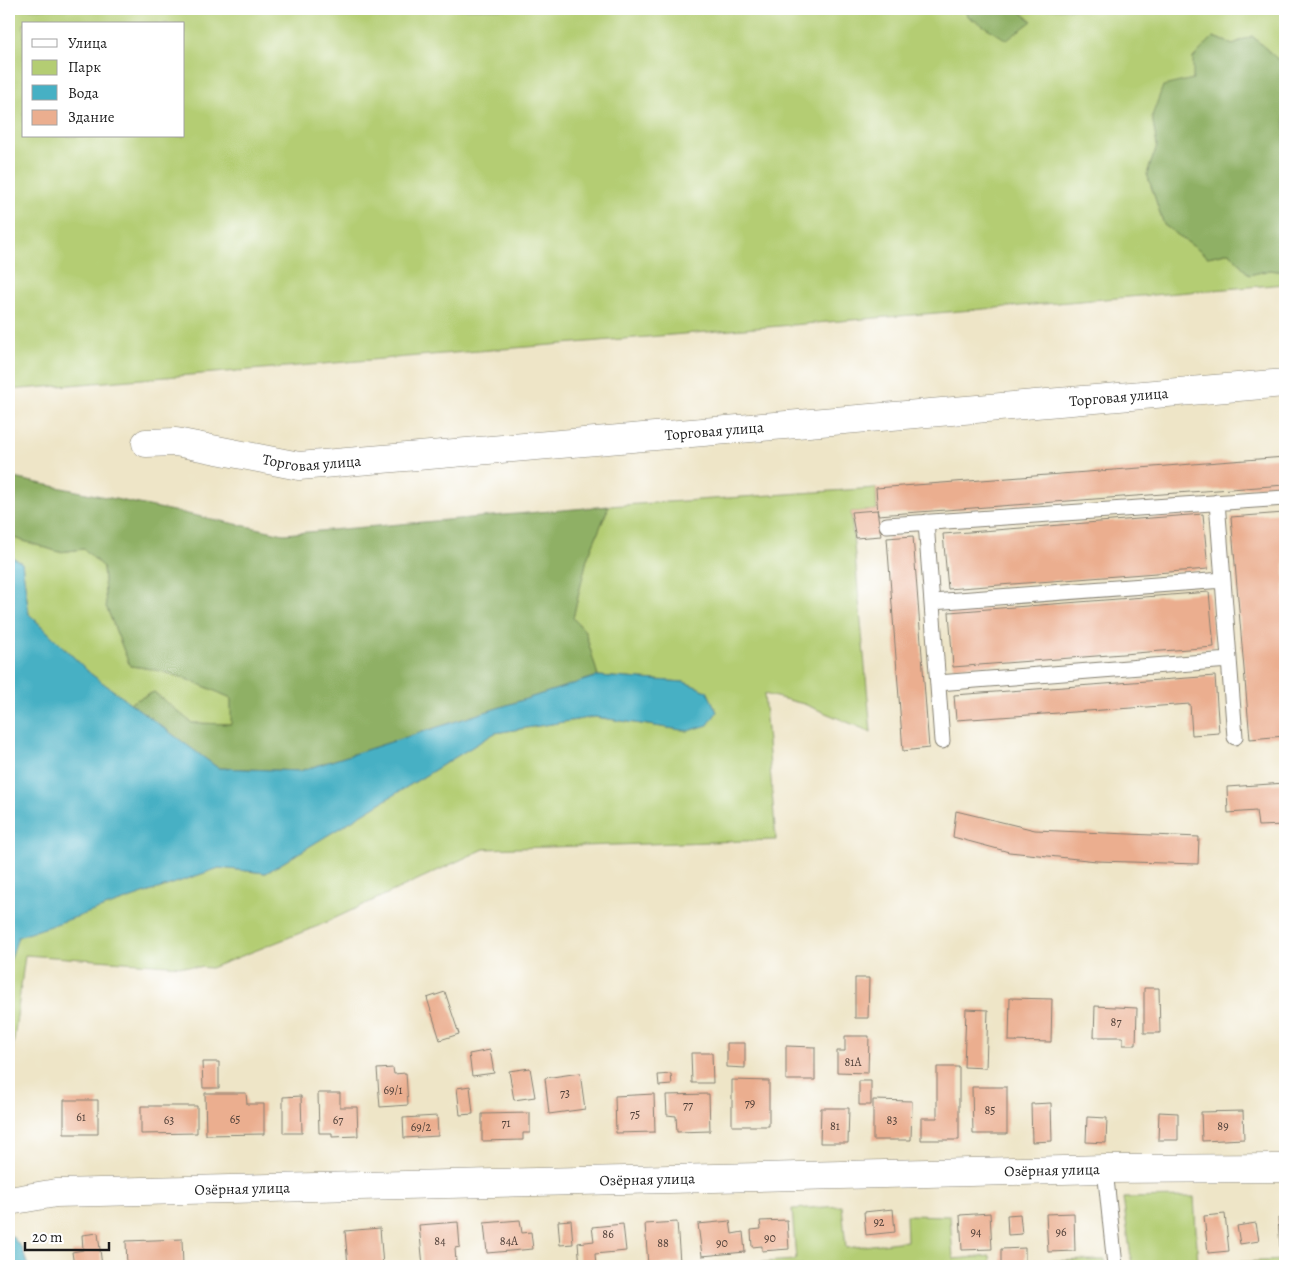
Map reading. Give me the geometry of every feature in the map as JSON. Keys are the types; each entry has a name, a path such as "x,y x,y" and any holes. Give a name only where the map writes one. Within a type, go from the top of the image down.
{"street":[{"name":"Торговая улица","path":"146,443 176,442 299,466 1285,383"},
{"name":"Озёрная улица","path":"9,1201 56,1193 1106,1169 1285,1168"}],"lane":[{"path":"887,525 1285,498"},
{"path":"1217,502 1235,737"},
{"path":"926,522 942,741"},
{"path":"932,602 1223,580"},
{"path":"938,683 1229,660"},
{"path":"1106,1169 1115,1266"}],"green space":[{"path":"9,9 965,9 967,16 1032,21 1017,9 1285,9 1285,66 1252,36 1233,44 1213,37 1193,79 1153,116 1157,146 1147,174 1164,225 1208,257 1230,252 1249,275 1270,270 1285,272 1285,284 9,390"},
{"path":"965,9 1017,9 1032,21 1007,40 967,16"},
{"path":"1252,36 1285,66 1285,272 1270,270 1249,275 1230,252 1208,257 1164,225 1147,174 1157,146 1152,116 1163,86 1193,79 1193,58 1213,37 1233,44"},
{"path":"9,477 284,534 609,506 587,559 573,618 585,631 598,676 300,771 218,768 130,703 154,692 192,723 231,724 231,698 169,673 130,666 106,606 103,567 84,549 59,552 14,538 9,540"},
{"path":"876,488 877,510 851,512 871,732 804,704 764,694 776,840 484,849 318,926 211,968 25,955 9,1078 9,964 17,937 219,868 266,873 495,733 595,717 688,731 717,712 707,691 684,682 598,676 585,631 573,618 587,559 609,506"},
{"path":"14,538 59,552 84,549 103,567 106,606 130,666 169,673 231,698 232,724 192,723 154,692 130,703 91,674 29,614 22,563 9,555 9,540"},
{"path":"1194,1197 1198,1264 1285,1260 1285,1266 1132,1266 1123,1198"},
{"path":"842,1206 846,1248 907,1241 906,1215 950,1216 953,1259 990,1256 991,1266 704,1266 796,1260 792,1209"},
{"path":"1105,1260 1106,1266 1037,1266 1037,1261"}],"water":[{"path":"9,555 22,563 29,614 91,674 218,768 300,771 598,676 684,682 707,691 717,712 708,725 688,731 595,717 495,733 266,873 219,868 18,937 9,964"},
{"path":"9,1233 22,1248 28,1266 9,1266"}],"building":[{"path":"1285,457 1285,485 878,515 876,488"},
{"path":"877,510 881,536 856,538 851,512"},
{"path":"1284,513 1285,736 1250,739 1231,517"},
{"path":"1203,514 1208,569 948,589 943,534"},
{"path":"913,536 929,748 903,751 887,538"},
{"path":"1209,592 1214,647 953,667 949,612"},
{"path":"1215,676 1219,733 1192,735 1190,704 956,720 954,695"},
{"path":"1285,783 1285,825 1258,826 1256,811 1228,813 1227,787"},
{"path":"956,811 1035,830 1199,837 1198,864 1097,861 1009,852 953,837"},
{"path":"855,978 869,978 868,1018 855,1018"},
{"path":"1144,988 1159,988 1160,1033 1144,1033"},
{"path":"445,992 459,1034 440,1040 427,998"},
{"path":"1010,998 1052,999 1051,1042 1009,1041"},
{"path":"1095,1006 1137,1008 1136,1045 1123,1045 1123,1037 1094,1037"},
{"path":"966,1009 988,1010 986,1068 964,1067"},
{"path":"845,1036 869,1036 868,1073 837,1072 837,1051 845,1051"},
{"path":"727,1043 745,1043 745,1068 727,1067"},
{"path":"786,1046 815,1047 815,1080 786,1080"},
{"path":"490,1050 494,1073 472,1076 469,1054"},
{"path":"691,1053 712,1053 713,1083 692,1083"},
{"path":"202,1062 219,1062 219,1088 203,1088"},
{"path":"937,1067 959,1067 959,1140 921,1140 921,1118 937,1118"},
{"path":"393,1068 394,1074 406,1073 408,1105 380,1107 377,1069"},
{"path":"530,1068 535,1097 514,1100 509,1071"},
{"path":"580,1073 585,1109 549,1114 545,1078"},
{"path":"671,1074 672,1085 659,1086 658,1075"},
{"path":"732,1080 769,1081 769,1126 732,1126"},
{"path":"859,1081 871,1081 871,1105 859,1105"},
{"path":"470,1086 473,1114 460,1115 457,1088"},
{"path":"972,1087 1007,1087 1007,1134 973,1134"},
{"path":"205,1093 246,1093 247,1104 264,1104 264,1134 206,1135"},
{"path":"318,1093 340,1093 340,1107 357,1107 358,1136 332,1137 332,1133 319,1133"},
{"path":"654,1094 655,1132 616,1133 615,1096"},
{"path":"709,1094 710,1131 677,1132 676,1116 667,1115 666,1095"},
{"path":"301,1096 302,1133 283,1133 283,1097"},
{"path":"64,1100 98,1100 98,1134 64,1134"},
{"path":"873,1100 912,1101 911,1140 873,1140"},
{"path":"1051,1103 1052,1141 1032,1142 1031,1104"},
{"path":"141,1106 197,1106 197,1133 141,1134"},
{"path":"821,1108 849,1108 848,1143 820,1143"},
{"path":"1243,1111 1244,1139 1202,1141 1201,1112"},
{"path":"1159,1112 1178,1113 1178,1140 1158,1140"},
{"path":"530,1113 530,1133 523,1133 523,1140 482,1141 482,1114"},
{"path":"437,1116 438,1136 404,1138 403,1118"},
{"path":"1087,1117 1107,1118 1106,1143 1086,1142"},
{"path":"893,1209 895,1232 866,1235 864,1212"},
{"path":"990,1213 992,1249 962,1250 960,1215"},
{"path":"1074,1213 1075,1251 1048,1252 1046,1214"},
{"path":"1020,1214 1022,1234 1008,1235 1007,1215"},
{"path":"1225,1214 1229,1251 1208,1253 1204,1216"},
{"path":"1285,1217 1285,1247 1280,1247 1278,1218"},
{"path":"520,1220 522,1233 531,1232 533,1249 487,1253 484,1223"},
{"path":"571,1220 573,1244 560,1245 558,1221"},
{"path":"787,1220 789,1249 762,1251 762,1246 752,1247 751,1230 761,1229 760,1221"},
{"path":"730,1221 732,1234 743,1232 745,1252 702,1256 698,1224"},
{"path":"458,1222 460,1247 455,1248 456,1263 423,1266 419,1225"},
{"path":"677,1222 680,1262 648,1265 645,1224"},
{"path":"1256,1223 1259,1241 1240,1244 1237,1226"},
{"path":"623,1224 626,1251 595,1254 596,1266 580,1266 578,1243 594,1241 592,1227"},
{"path":"380,1228 383,1266 348,1266 345,1231"},
{"path":"98,1233 102,1266 74,1266 72,1252 83,1250 82,1235"},
{"path":"182,1239 183,1266 127,1266 126,1241"},
{"path":"1025,1248 1025,1266 1001,1266 1001,1249"}]}
